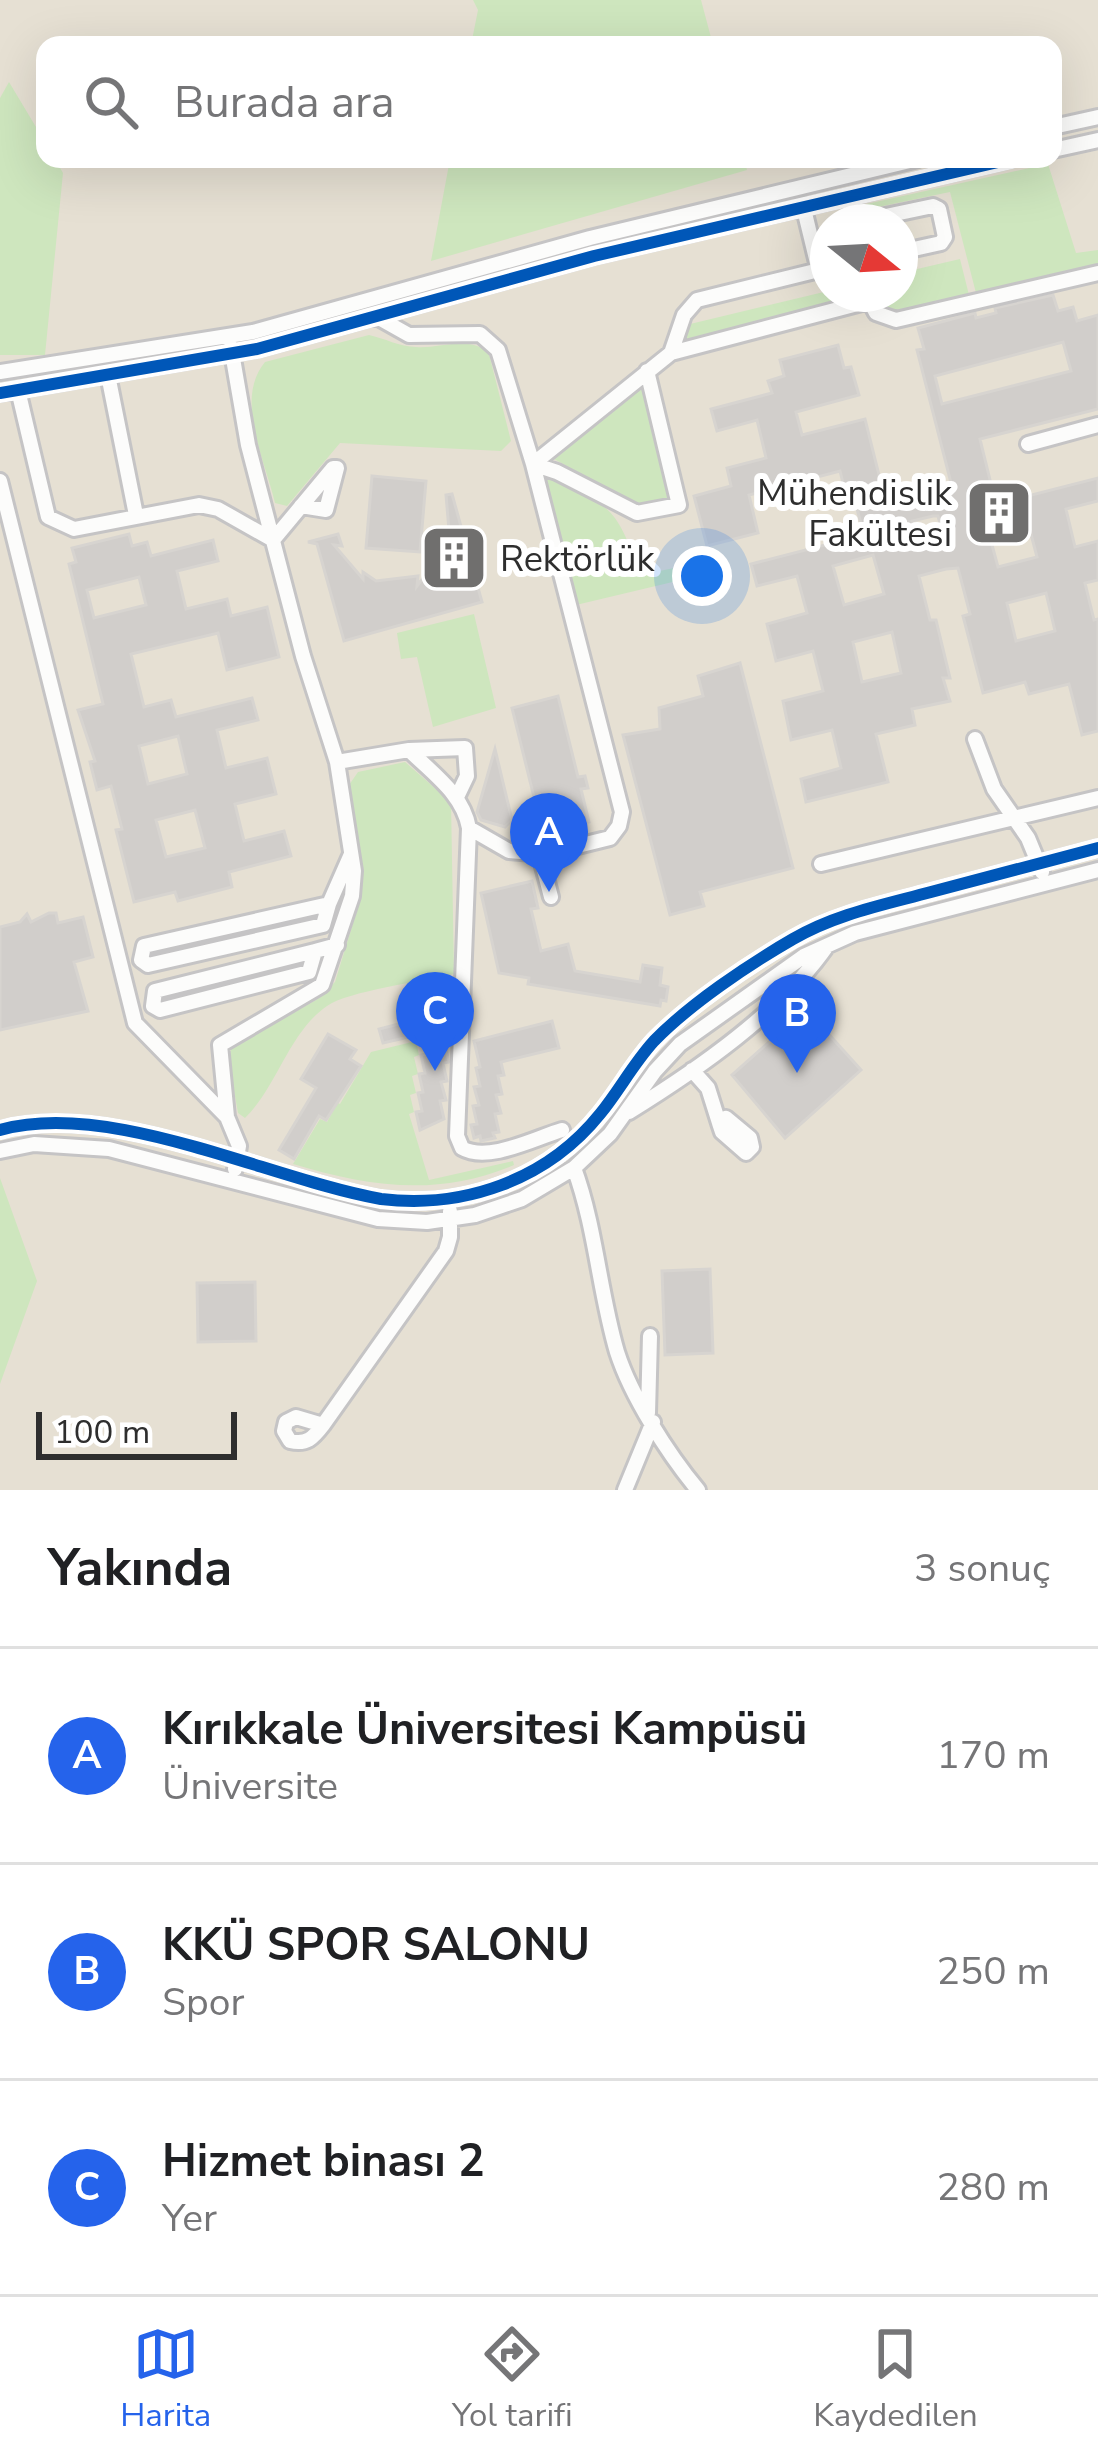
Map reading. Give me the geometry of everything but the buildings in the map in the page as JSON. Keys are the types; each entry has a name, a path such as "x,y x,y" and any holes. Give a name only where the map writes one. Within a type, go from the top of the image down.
{"street":[{"path":"1062,125 1098,117"},
{"path":"1062,148 1098,140"},
{"path":"0,373 229,336 373,301 590,238 880,168"},
{"path":"0,393 232,354 594,256 971,168"},
{"path":"786,190 810,230"},
{"path":"918,209 939,209 945,237 941,243 918,249"},
{"path":"671,353 682,318 697,300 810,272"},
{"path":"875,312 896,320 1098,273"},
{"path":"373,301 377,318 409,335 474,333 498,350 533,464 622,812 610,838 540,855 504,849 469,828"},
{"path":"533,464 671,353 818,312"},
{"path":"229,336 248,445 303,656 337,762 354,887 319,990 220,1045 227,1117 239,1146 231,1181"},
{"path":"533,464 637,513 680,505 647,371"},
{"path":"108,375 136,515"},
{"path":"18,390 48,518 74,529 191,504 207,506 274,540"},
{"path":"1028,444 1098,425"},
{"path":"0,481 135,1023 227,1117"},
{"path":"274,540 302,506"},
{"path":"976,739 994,789 1016,818 1045,883"},
{"path":"337,762 409,750 465,748 467,776 457,797"},
{"path":"409,750 457,797 469,828 457,1136 462,1148 472,1154 562,1130"},
{"path":"821,864 1098,798"},
{"path":"0,1130 49,1124 105,1128 381,1199 449,1200 492,1189 538,1168 595,1121 639,1058 674,1022 785,944 850,914 1098,848"},
{"path":"329,904 143,946 141,960 148,965 323,925 351,854"},
{"path":"540,855 551,896"},
{"path":"0,1151 34,1144 102,1148 366,1217 452,1220 499,1208 574,1168 625,1115 655,1071 686,1038 788,966 830,943 1098,870"},
{"path":"625,1115 692,1070 798,983 830,943"},
{"path":"315,951 309,972 160,1010 152,1006 155,992 337,945"},
{"path":"692,1070 708,1088 719,1124"},
{"path":"520,1143 549,1185"},
{"path":"574,1168 586,1202 619,1356 671,1455 698,1490"},
{"path":"323,1424 446,1251 452,1220 449,1200"},
{"path":"625,1490 650,1417 650,1336"}],"shaded area":[{"path":"0,0 1098,0 1098,1490 0,1490"}],"green space":[{"path":"473,0 701,0 711,36 473,36 478,10"},
{"path":"9,82 36,127 36,168 60,168 63,173 45,355 0,355 0,98"},
{"path":"448,168 746,168 747,170 431,261"},
{"path":"1030,168 1049,168 1076,253 1098,250 1098,264 976,293 950,192 892,204 867,204"},
{"path":"960,259 969,295 918,307 918,269"},
{"path":"810,295 813,312 683,345 686,325"},
{"path":"369,335 410,347 464,344 482,348 489,354 511,441 501,451 340,443 287,506 275,503 252,412 256,377 265,362"},
{"path":"640,389 646,391 672,501 641,507 554,459"},
{"path":"551,476 610,512 640,575 708,561 709,567 702,575 576,605 546,480"},
{"path":"474,614 496,708 433,727 417,657 401,659 397,633"},
{"path":"405,762 451,802 454,974 369,991 327,1006 303,1030 245,1118 238,1113 231,1048 316,1000 335,982 361,897 347,788 358,772"},
{"path":"416,1041 418,1074 412,1076 416,1093 410,1095 414,1112 409,1114 429,1180 513,1161 514,1165 458,1182 404,1185 293,1164 320,1119 327,1122 333,1111 327,1107 331,1100 340,1104 371,1052"},
{"path":"0,1178 37,1281 0,1384"}],"cycle path":[{"path":"0,393 257,349 594,256 972,168"},
{"path":"0,1130 43,1123 139,1133 381,1199 412,1201 473,1194 529,1173 555,1157 600,1114 668,1027 793,939 860,911 1098,848"}],"place":[{"name":"Mühendislik Fakültesi","path":"999,513"},
{"name":"Rektörlük","path":"454,558"},
{"name":"Kırıkkale Üniversitesi Kampüsü","path":"549,892"},
{"name":"Hizmet binası 2","path":"435,1071"},
{"name":"KKÜ SPOR SALONU","path":"797,1073"}]}
